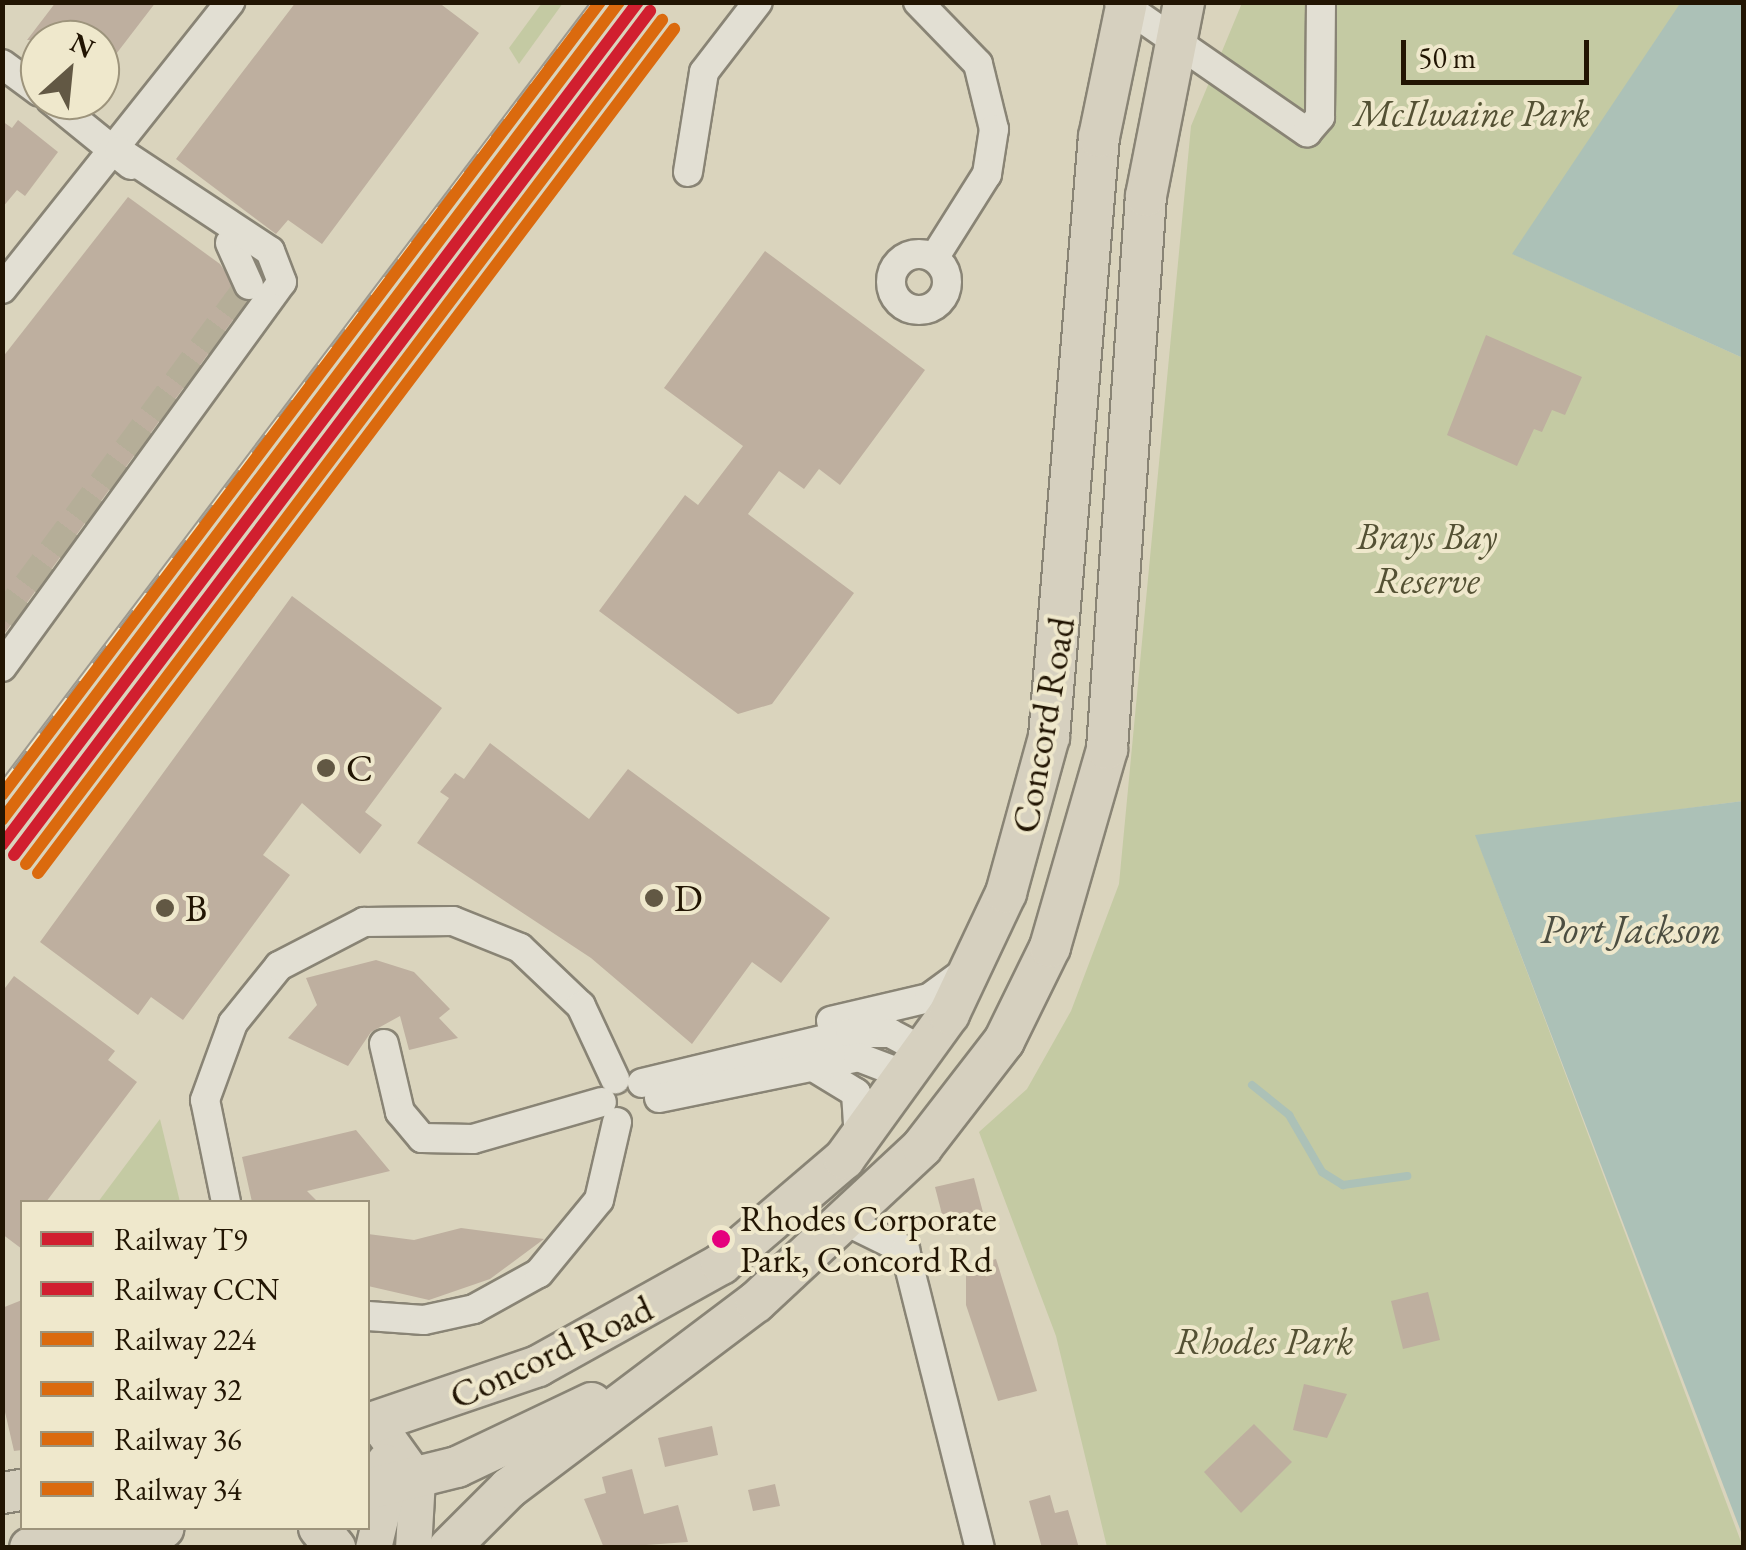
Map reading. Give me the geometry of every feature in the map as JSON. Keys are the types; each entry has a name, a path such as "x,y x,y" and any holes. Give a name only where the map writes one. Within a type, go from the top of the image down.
{"highway":[{"name":"Concord Road","path":"370,1418 538,1366 633,1318 754,1240 859,1140 917,1064 975,961 1020,853 1056,700 1099,137 1124,4"},
{"name":"Concord Road","path":"690,1353 846,1222 959,1103 1004,1041 1062,920 1100,781 1140,255 1179,20"},
{"path":"917,1064 959,1103"},
{"path":"391,1484 511,1444 690,1353"},
{"path":"450,1548 509,1488 690,1353"},
{"path":"30,1548 151,1530"}],"main road":[{"name":"Concord Road","path":"370,1418 391,1484"},
{"path":"374,1548 391,1484"},
{"path":"391,1484 413,1548"}],"street":[{"path":"2,289 118,150 230,2"},
{"path":"688,172 704,72 758,2"},
{"path":"918,2 978,64 994,128 987,174 934,258"},
{"path":"1124,4 1179,20 1307,132 1320,117 1320,2"},
{"path":"78,120 271,274 275,297"},
{"path":"2,668 275,297 282,282 274,255 164,172 118,150"},
{"path":"230,243 249,284"},
{"path":"226,1200 204,1100 233,1022 279,966 364,922 454,921 520,948 581,1006 625,1097 599,1200 539,1274 474,1309 424,1320 370,1315"},
{"path":"733,1062 800,1028 938,994 975,961"},
{"path":"384,1044 400,1112 422,1138 473,1140 733,1062 850,1033 890,1033 917,1064"},
{"path":"625,1097 874,1058 917,1064"},
{"path":"812,1066 856,1092 859,1140"},
{"path":"846,1222 905,1250 980,1548"}],"green space":[{"path":"542,3 563,3 519,64 509,48"},
{"path":"1242,3 1681,3 1513,254 1743,358 1743,801 1476,836 1743,1547 1107,1547 1056,1336 979,1132 1027,1089 1071,1011 1119,884 1191,126"},
{"path":"160,1119 180,1200 99,1200"}],"water":[{"path":"1681,2 1743,3 1743,358 1512,254"},
{"name":"Port Jackson","path":"1744,801 1743,1537 1475,835"}],"building":[{"path":"56,2 156,2 120,49 120,20 42,20"},
{"path":"296,2 438,2 479,33 322,244 288,220 276,234 176,159"},
{"path":"18,120 58,152 25,196 17,190 2,208 2,121 12,128"},
{"path":"128,197 220,264 246,302 2,637 2,358"},
{"path":"765,251 925,370 840,485 819,469 804,489 779,471 748,514 854,593 772,704 738,714 599,611 685,495 698,505 743,446 664,388"},
{"path":"1486,335 1582,377 1565,415 1552,410 1542,432 1534,429 1517,466 1447,435"},
{"path":"292,596 442,708 365,812 382,825 360,854 302,803 263,855 290,875 183,1020 151,997 138,1015 40,942"},
{"name":"D","path":"490,743 589,819 628,769 830,918 781,983 752,962 692,1044 591,958 417,843 449,798 440,792 455,773 464,779"},
{"path":"376,960 414,972 450,1009 439,1018 458,1038 409,1050 400,1016 371,1032 348,1066 288,1038 317,1005 306,978"},
{"path":"14,976 115,1051 108,1060 137,1082 48,1200 20,1200 20,1248 2,1234 2,992"},
{"path":"356,1130 390,1171 307,1191 316,1200 252,1200 242,1157"},
{"path":"974,1178 985,1220 946,1230 935,1187"},
{"path":"461,1228 544,1239 490,1279 429,1300 370,1286 370,1234 414,1240"},
{"path":"996,1259 1037,1391 998,1401 966,1305 966,1267"},
{"path":"1428,1292 1440,1340 1403,1349 1391,1301"},
{"path":"20,1301 20,1450 14,1451 2,1399 2,1308"},
{"path":"1304,1384 1347,1394 1327,1438 1293,1430"},
{"path":"1254,1424 1292,1462 1241,1513 1204,1472"},
{"path":"712,1426 718,1455 665,1467 658,1438"},
{"path":"632,1469 644,1514 678,1505 688,1542 604,1548 584,1499 606,1493 602,1477"},
{"path":"775,1484 780,1506 753,1511 748,1490"},
{"path":"1050,1495 1055,1513 1068,1510 1079,1548 1042,1548 1029,1501"}],"waterway":[{"path":"1252,1085 1289,1115 1322,1172 1343,1185 1407,1176"}],"tunnel":[{"path":"2,619 249,285"}],"railway":[{"path":"2,787 596,2"}],"rail line":[{"name":"36","path":"2,795 600,2"},
{"name":"224","path":"2,820 619,2"},
{"name":"T9","path":"2,845 638,2"},
{"name":"CCN","path":"14,855 650,11"},
{"name":"32","path":"26,864 662,20"},
{"name":"34","path":"38,873 674,29"}],"place":[{"name":"C","path":"326,768"},
{"name":"D","path":"654,898"},
{"name":"B","path":"165,908"},
{"name":"Rhodes Corporate Park, Concord Rd","path":"721,1239"}],"park label":[{"name":"McIlwaine Park","path":"1472,113"},
{"name":"Brays Bay Reserve","path":"1427,558"},
{"name":"Rhodes Park","path":"1264,1341"}]}
